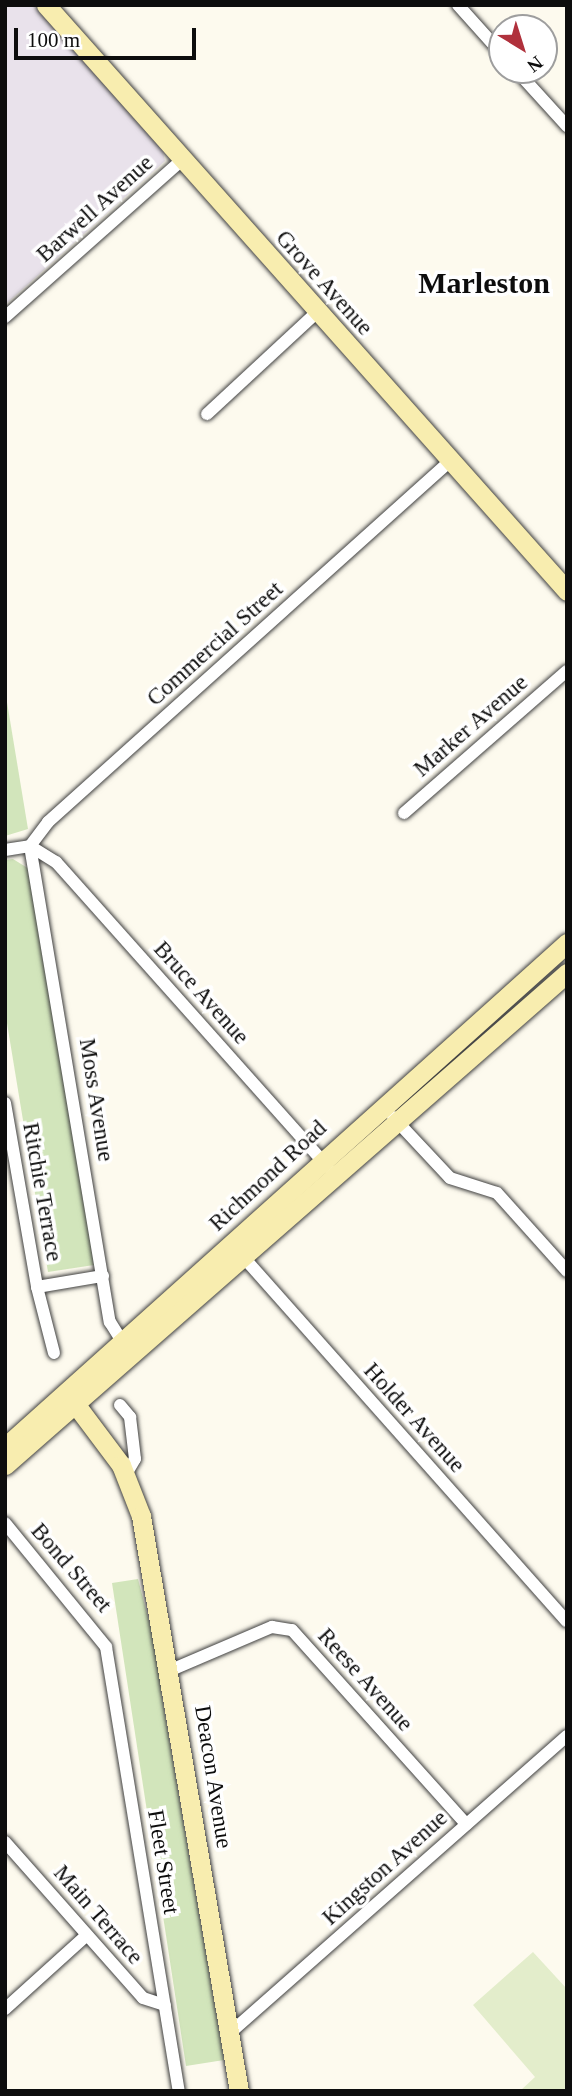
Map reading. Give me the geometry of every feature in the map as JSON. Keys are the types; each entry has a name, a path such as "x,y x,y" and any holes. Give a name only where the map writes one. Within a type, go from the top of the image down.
{"street":[{"name":"Grove Avenue","path":"46,5 567,592"},
{"path":"458,5 488,38"},
{"path":"529,84 567,126"},
{"name":"Barwell Avenue","path":"5,317 182,160"},
{"path":"207,414 317,312"},
{"name":"Commercial Street","path":"30,846 48,822 450,461"},
{"name":"Marker Avenue","path":"404,813 567,671"},
{"path":"5,850 30,846"},
{"name":"Bruce Avenue","path":"30,846 56,862 335,1175"},
{"name":"Moss Avenue","path":"30,846 110,1322 127,1348"},
{"name":"Richmond Road","path":"236,1250 320,1159 567,943"},
{"name":"Richmond Road","path":"5,1465 71,1399 236,1250 335,1175 567,973"},
{"name":"Ritchie Terrace","path":"5,1103 9,1155 54,1353"},
{"path":"382,1105 450,1178 497,1193 567,1272"},
{"name":"Holder Avenue","path":"236,1250 567,1621"},
{"name":"Ritchie Terrace","path":"37,1287 103,1276"},
{"name":"Richmond Road","path":"5,1447 71,1399"},
{"name":"Deacon Avenue","path":"71,1399 126,1474 141,1516 171,1670 239,2091"},
{"path":"120,1405 130,1417 135,1459 126,1474"},
{"name":"Bond Street","path":"5,1523 104,1640"},
{"name":"Reese Avenue","path":"171,1670 272,1626 292,1630 466,1824"},
{"name":"Fleet Street","path":"104,1640 179,2091"},
{"name":"Kingston Avenue","path":"230,2032 567,1736"},
{"name":"Main Terrace","path":"5,1842 143,1998 165,2004"},
{"path":"5,2009 87,1935"}],"shaded area":[{"path":"5,5 33,5 162,148 165,161 5,305"}],"green space":[{"path":"5,690 28,829 5,836"},
{"path":"13,859 34,872 94,1265 48,1272 5,1011 5,860"},
{"path":"138,1579 165,1683 161,1692 224,2060 186,2066 112,1583"},
{"path":"533,1952 567,1989 567,2091 520,2091 535,2077 473,2005"}],"district":[{"name":"Marleston","path":"484,283"}]}
